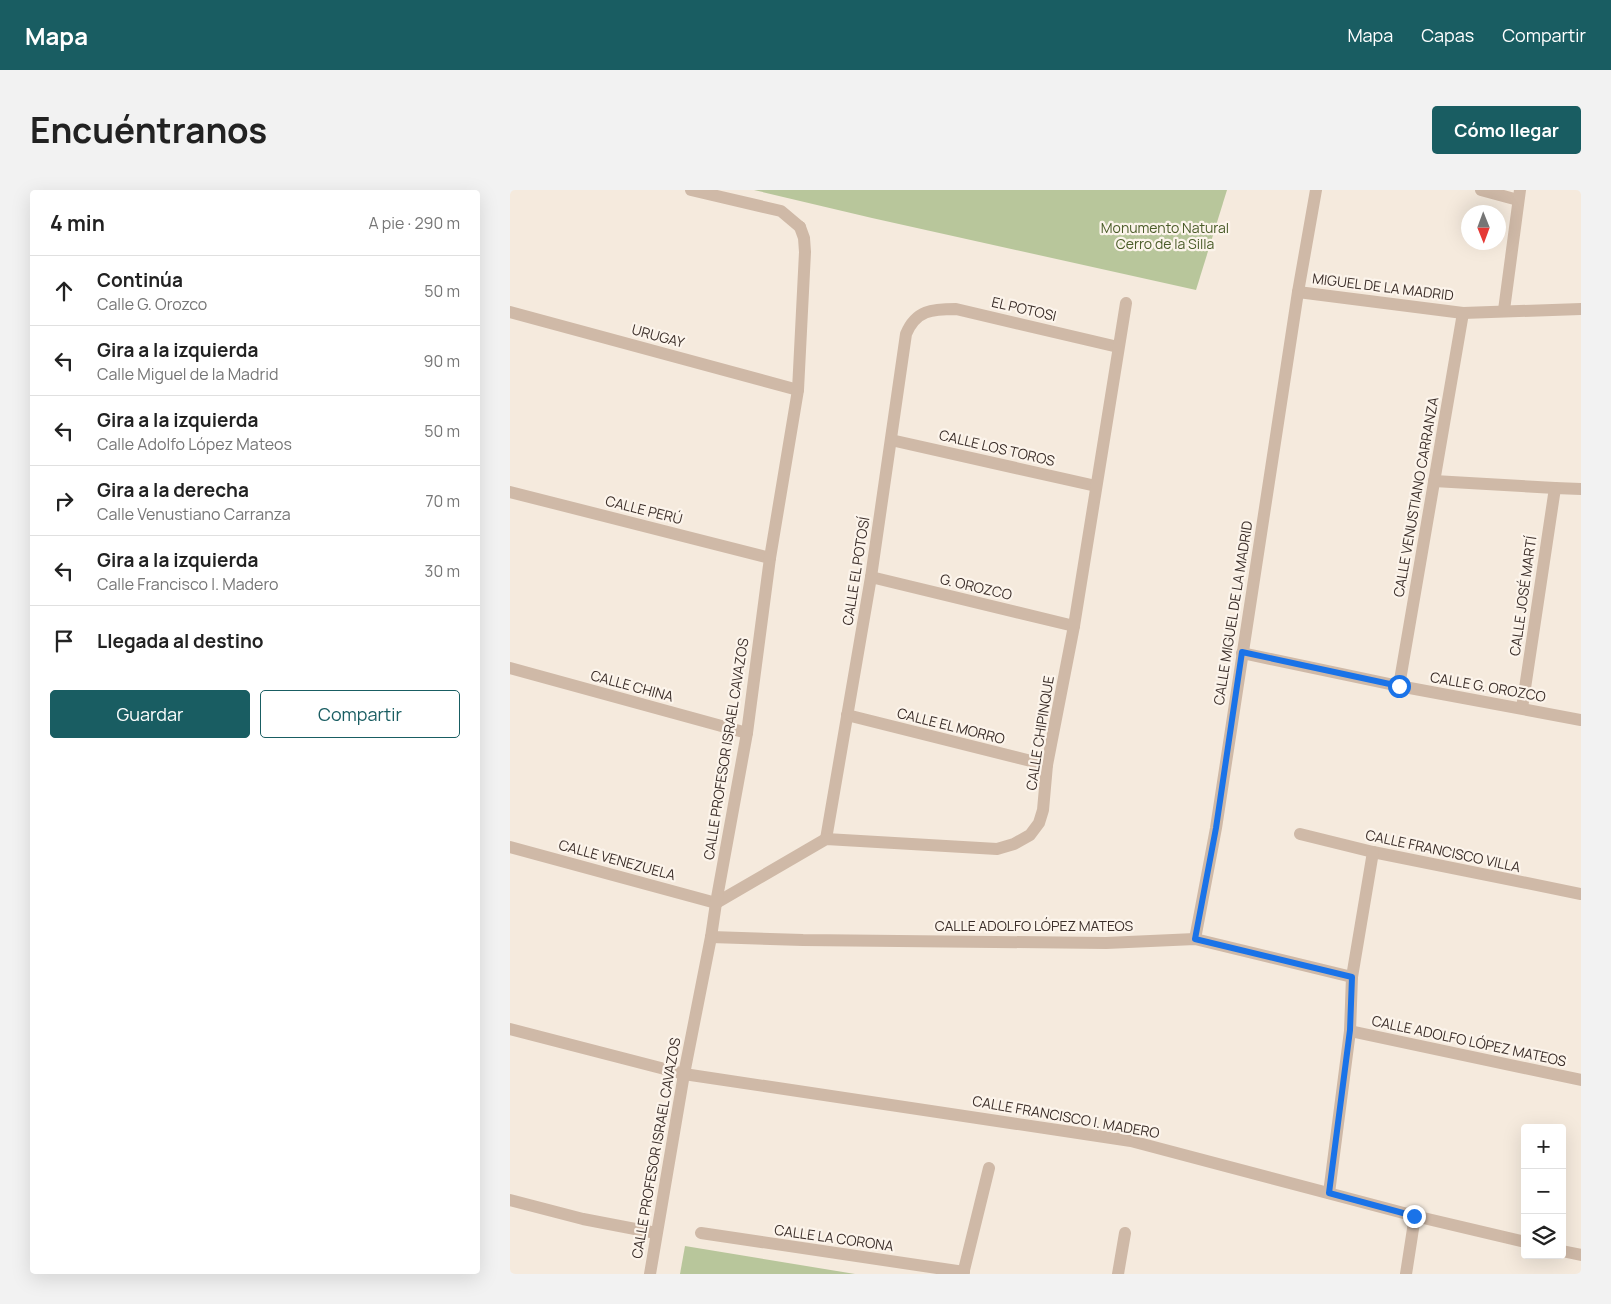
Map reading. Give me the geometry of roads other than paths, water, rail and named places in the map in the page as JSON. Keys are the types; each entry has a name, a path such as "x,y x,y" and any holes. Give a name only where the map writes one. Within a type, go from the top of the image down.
{"street":[{"name":"CALLE PROFESOR ISRAEL CAVAZOS","path":"650,1274 684,1074 711,937 747,733 770,558 798,390 805,252 804,238 800,227 781,211 691,190"},
{"name":"CALLE MIGUEL DE LA MADRID","path":"1195,939 1216,828 1298,292 1316,190"},
{"path":"1481,190 1519,195 1504,310"},
{"name":"MIGUEL DE LA MADRID","path":"1298,292 1463,313 1504,310 1581,309"},
{"name":"CALLE CHIPINQUE","path":"826,839 997,849 1014,844 1030,836 1039,823 1043,810 1047,765 1074,626 1126,303"},
{"name":"EL POTOSI","path":"922,313 938,308 956,309 1118,347"},
{"name":"URUGAY","path":"510,312 798,390"},
{"name":"CALLE EL POTOSÍ","path":"826,839 871,578 906,334 910,323 922,313"},
{"name":"CALLE VENUSTIANO CARRANZA","path":"1399,686 1463,313"},
{"name":"CALLE LOS TOROS","path":"891,440 1096,486"},
{"path":"1434,481 1581,489"},
{"name":"CALLE JOSÉ MARTÍ","path":"1522,708 1555,488"},
{"name":"CALLE PERÚ","path":"510,492 770,558"},
{"name":"G. OROZCO","path":"871,578 1074,626"},
{"name":"CALLE G. OROZCO","path":"1242,652 1399,686 1581,720"},
{"name":"CALLE CHINA","path":"510,668 747,733"},
{"name":"CALLE EL MORRO","path":"847,716 1047,765"},
{"name":"CALLE FRANCISCO VILLA","path":"1300,834 1373,852 1581,894"},
{"path":"716,902 826,839"},
{"name":"CALLE VENEZUELA","path":"510,847 716,902"},
{"path":"1329,1193 1350,1030 1352,977 1373,852"},
{"name":"CALLE ADOLFO LÓPEZ MATEOS","path":"711,937 803,940 1106,943 1195,939 1352,977"},
{"name":"CALLE FRANCISCO I. MADERO","path":"510,1029 684,1074 1131,1140 1414,1216 1521,1241"},
{"name":"CALLE ADOLFO LÓPEZ MATEOS","path":"1350,1030 1581,1080"},
{"path":"963,1273 989,1168"},
{"path":"510,1200 583,1219 656,1233"},
{"path":"1406,1274 1414,1216"},
{"name":"CALLE LA CORONA","path":"701,1233 963,1273"},
{"path":"1118,1274 1125,1233"},
{"path":"1566,1252 1581,1255"}],"park label":[{"name":"Monumento Natural Cerro de la Silla","path":"1165,236"}]}
